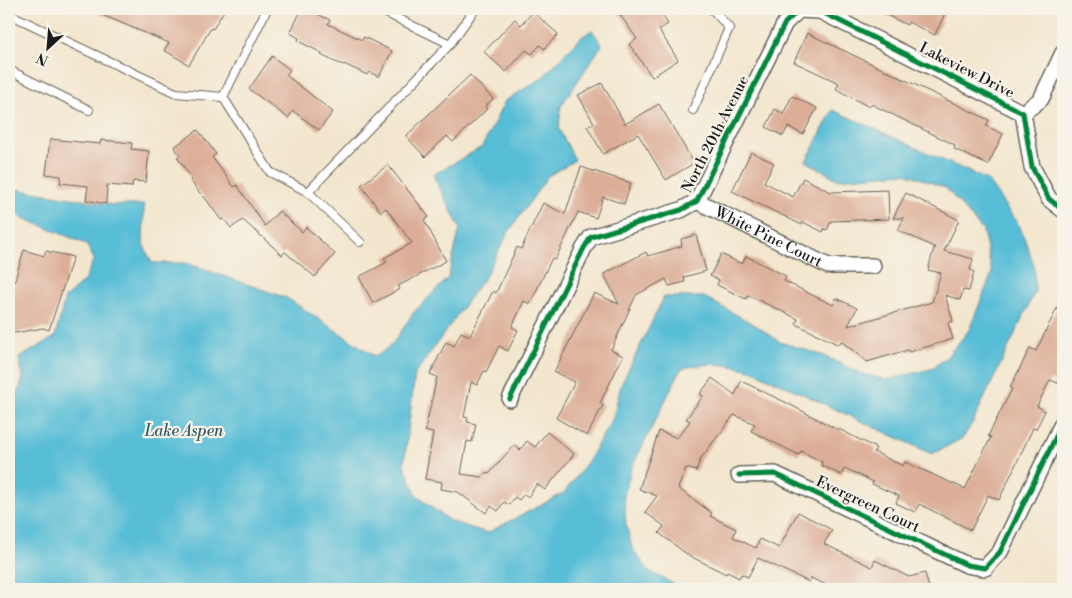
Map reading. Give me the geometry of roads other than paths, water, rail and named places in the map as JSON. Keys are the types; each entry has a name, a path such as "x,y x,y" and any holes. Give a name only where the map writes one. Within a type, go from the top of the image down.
{"street":[{"name":"Lakeview Drive","path":"799,10 820,11 1023,112 1032,167 1049,199 1063,210"},
{"name":"North 20th Avenue","path":"510,399 591,237 681,210 697,201 785,22 799,10"},
{"path":"1023,112 1041,99 1063,53"},
{"name":"White Pine Court","path":"697,201 828,266 872,266"},
{"name":"Evergreen Court","path":"739,475 775,474 967,565 985,568 1000,552 1063,422"}],"lane":[{"path":"223,97 267,9"},
{"path":"378,9 450,44"},
{"path":"308,192 450,44 475,9"},
{"path":"693,110 729,28 710,9"},
{"path":"9,14 176,93 223,97"},
{"path":"9,70 89,110"},
{"path":"223,97 270,172 308,192 360,242"}],"water":[{"name":"Lake Aspen","path":"592,30 602,45 561,106 559,129 575,160 548,176 508,233 486,275 415,374 404,465 417,496 450,521 487,533 564,493 586,464 613,418 621,385 664,297 704,297 757,326 780,342 822,355 862,374 886,380 931,369 946,358 969,330 992,273 983,231 946,188 905,173 837,179 806,161 833,110 987,180 1020,227 1034,265 1035,292 973,422 963,438 932,454 751,370 724,365 700,365 681,369 631,469 624,496 626,524 632,548 649,571 683,589 9,589 9,420 23,378 19,358 55,337 65,298 84,281 94,259 86,244 9,212 9,188 113,205 144,205 143,244 152,263 186,263 287,298 376,357 394,342 414,312 448,278 460,228 433,175 482,147 505,101 542,78 579,39"}]}
